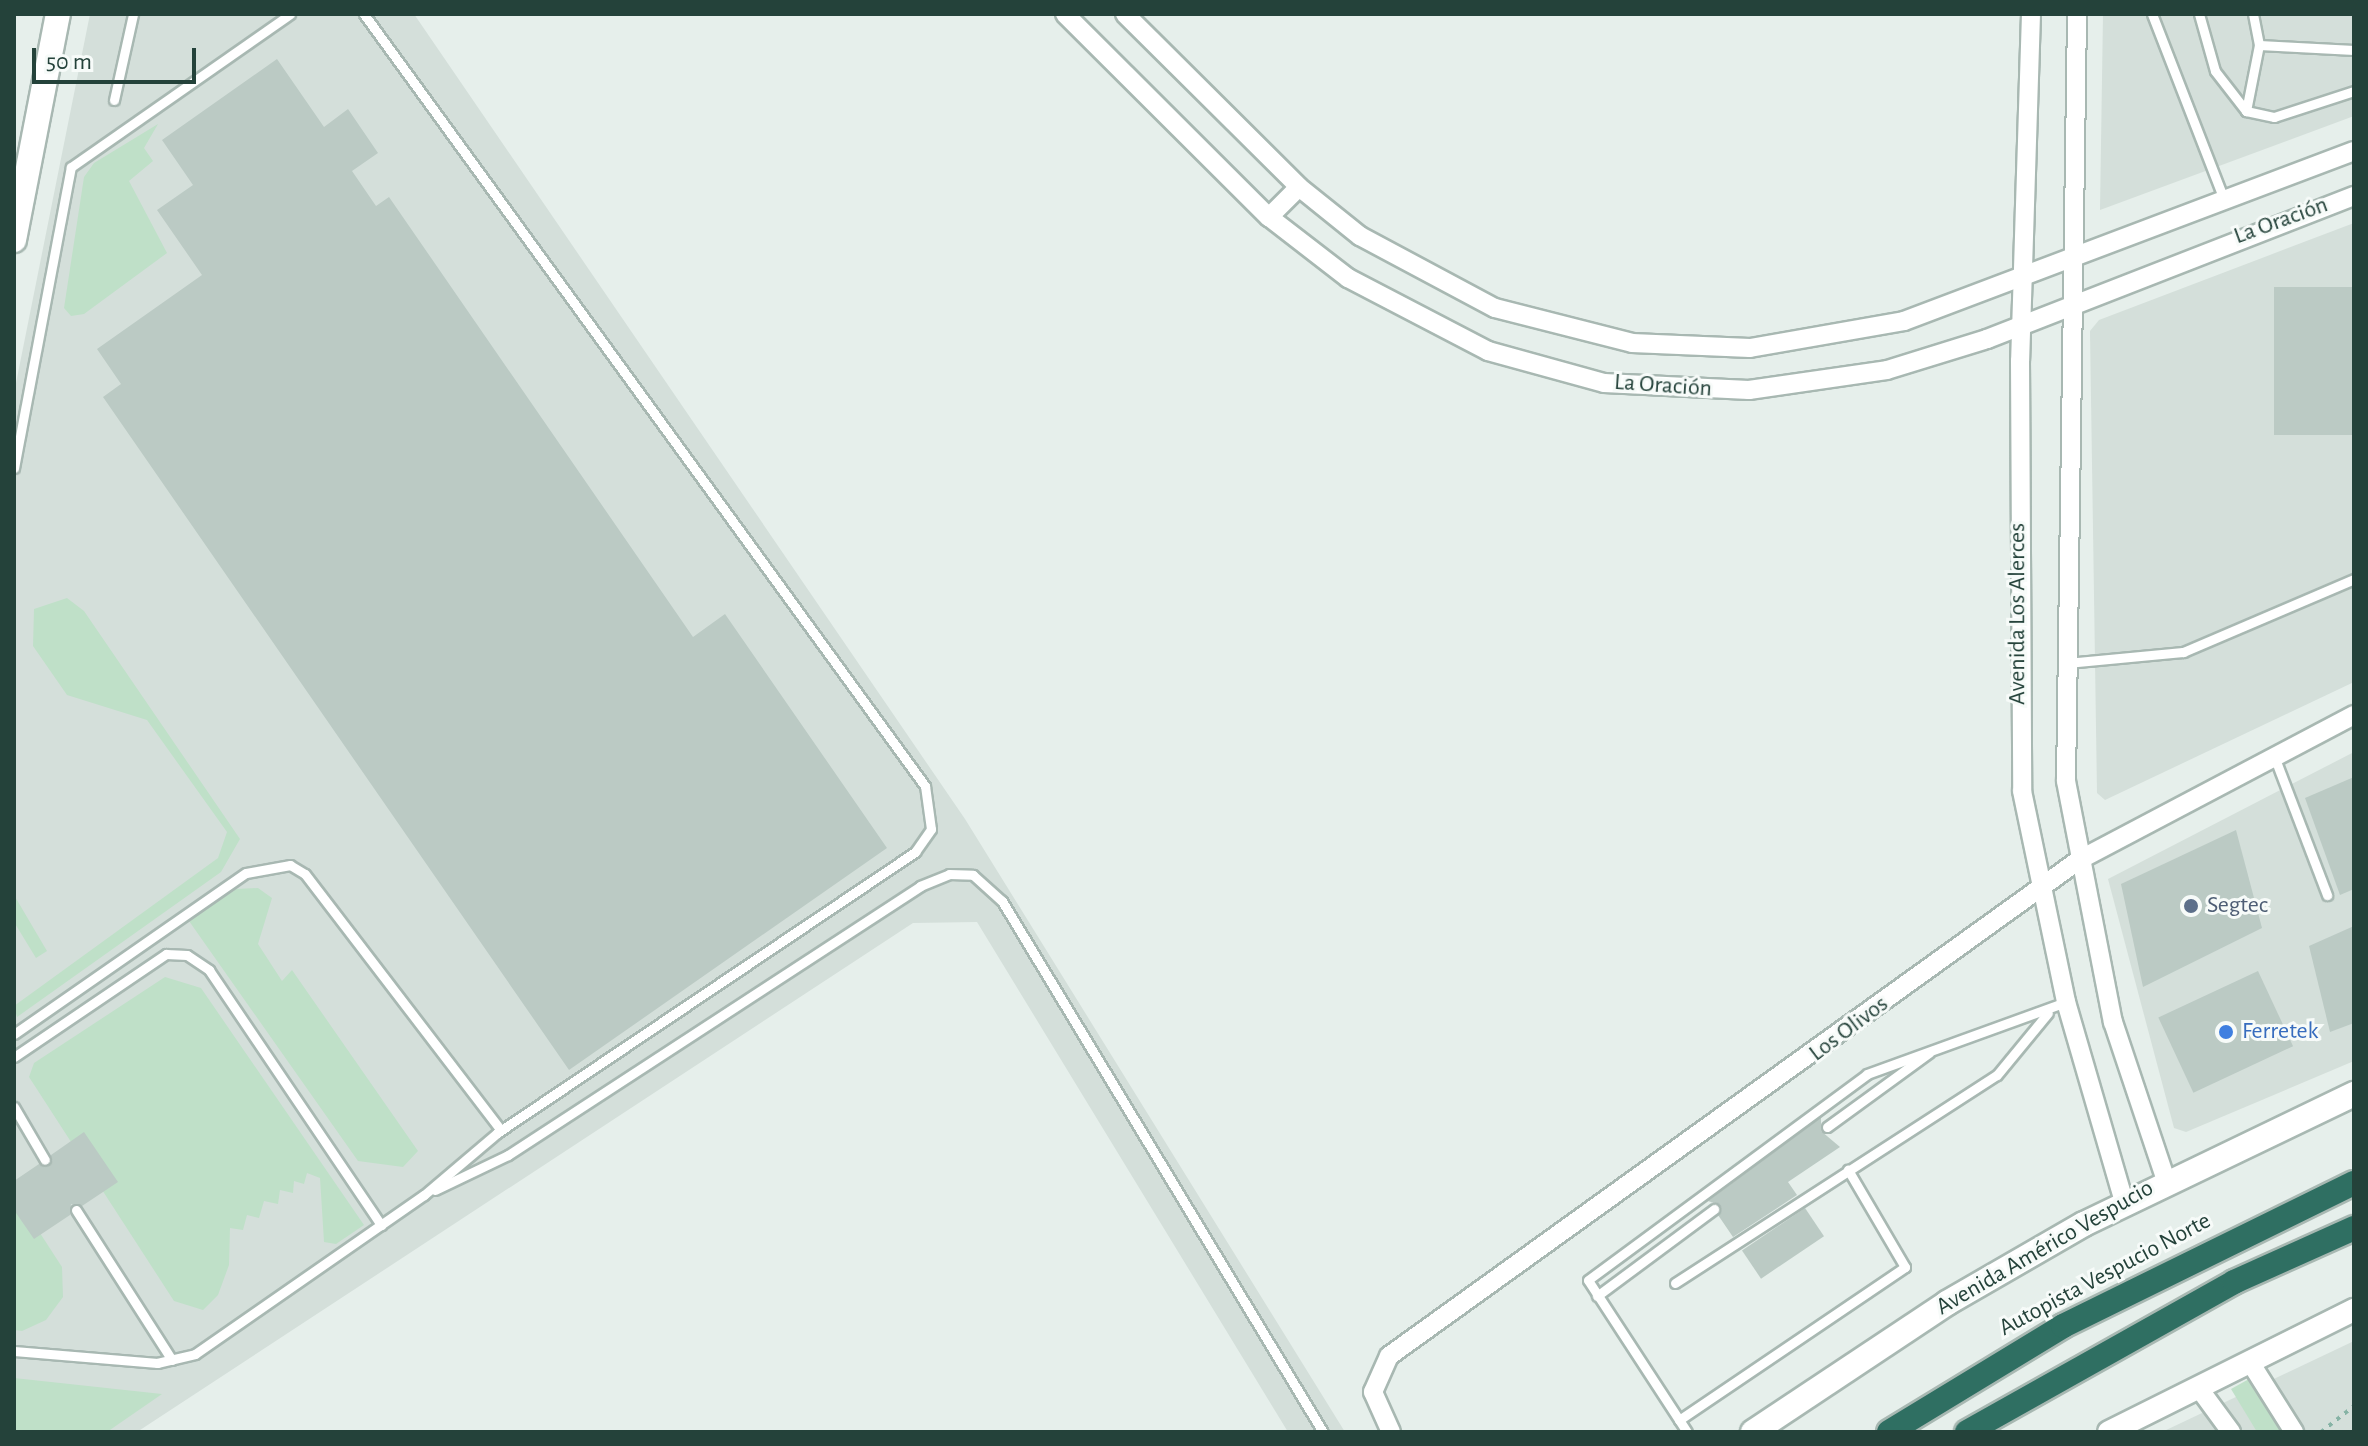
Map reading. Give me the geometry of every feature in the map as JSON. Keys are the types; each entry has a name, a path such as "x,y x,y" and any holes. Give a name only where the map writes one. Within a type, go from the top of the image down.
{"highway":[{"name":"Autopista Vespucio Norte","path":"1889,1432 2063,1326 2354,1183"},
{"path":"1967,1432 2234,1282 2354,1228"},
{"path":"2234,1282 2354,1246"}],"main road":[{"path":"14,240 58,14"},
{"name":"Avenida Américo Vespucio","path":"1753,1432 1947,1303 2124,1202 2354,1094"}],"street":[{"name":"La Oración","path":"1065,14 1269,217 1348,278 1427,325 1519,363 1604,383 1699,391 1822,383 1915,363 2354,196"},
{"name":"La Oración","path":"1125,14 1299,187 1360,236 1462,294 1528,320 1632,343 1714,349 1823,339 1904,321 2223,197 2354,151"},
{"name":"Avenida Los Alerces","path":"2031,14 2028,274 2022,324 2019,747 2038,887 2066,1002 2124,1202"},
{"name":"Avenida Los Alerces","path":"2077,14 2068,303 2063,663 2066,781 2113,1022 2166,1180"},
{"path":"1269,217 1299,187"},
{"name":"Los Olivos","path":"1391,1432 1374,1403 1374,1383 1389,1356 1845,1034 2038,887 2079,860 2272,753 2354,715"},
{"path":"2109,1432 2354,1310"},
{"path":"2250,1362 2294,1432"},
{"path":"2198,1387 2231,1432"}],"lane":[{"path":"114,100 133,14"},
{"path":"14,468 71,167 290,14"},
{"path":"14,1351 172,1360 195,1354 424,1195 501,1130 915,852 931,829 933,808 925,786 364,14"},
{"path":"2152,14 2223,197"},
{"path":"2199,14 2215,71 2246,111 2274,117 2354,91"},
{"path":"2246,111 2259,45 2253,14"},
{"path":"2259,45 2354,50"},
{"path":"2063,663 2183,652 2354,579"},
{"path":"2272,753 2327,895"},
{"path":"14,1034 246,873 290,865 305,874 501,1130"},
{"path":"424,1195 508,1155 920,886 949,874 973,875 1002,901 1323,1432"},
{"path":"14,1057 166,954 187,955 209,970 381,1225"},
{"path":"1687,1432 1588,1280 1867,1074 1942,1045 2048,1013 2066,1002"},
{"path":"1675,1283 1997,1075 2048,1013"},
{"path":"1827,1127 1942,1045"},
{"path":"14,1107 45,1160"},
{"path":"1679,1420 1905,1267 1848,1170"},
{"path":"1597,1296 1714,1209"},
{"path":"76,1210 172,1360"}],"path":[{"path":"2321,1432 2354,1406"}],"shaded area":[{"path":"90,14 414,14 965,819 1345,1432 1288,1432 977,922 913,923 137,1432 14,1432 14,393"},
{"path":"2103,14 2354,14 2354,116 2100,210"},
{"path":"2354,223 2354,682 2105,800 2097,793 2090,331 2099,320"},
{"path":"2354,752 2354,1061 2186,1132 2174,1128 2108,879"},
{"path":"2354,1341 2354,1432 2162,1432"}],"green space":[{"path":"158,124 144,148 153,161 129,181 167,253 84,314 71,316 64,308 84,177 94,163"},
{"path":"67,598 84,611 240,839 221,872 17,1017 14,1006 218,858 227,832 147,720 67,695 33,646 34,609"},
{"path":"258,888 272,898 258,944 282,981 292,970 418,1151 403,1167 358,1161 189,921 236,889"},
{"path":"14,895 47,951 36,958 14,922"},
{"path":"165,977 201,988 364,1225 336,1244 324,1242 320,1178 307,1173 304,1184 294,1181 293,1193 280,1190 278,1204 264,1201 259,1218 247,1215 243,1230 230,1228 229,1265 218,1295 203,1310 174,1301 29,1077 34,1063"},
{"path":"14,1193 62,1267 63,1297 46,1320 22,1331 14,1330"},
{"path":"14,1378 162,1394 107,1432 14,1432"},
{"path":"2249,1379 2285,1432 2257,1432 2231,1389"}],"building":[{"path":"277,59 324,127 348,109 378,153 352,171 376,206 389,197 693,637 725,614 887,848 569,1070 103,397 121,384 97,349 202,275 157,210 193,185 162,140"},
{"path":"2274,287 2354,287 2354,435 2274,435"},
{"path":"2354,777 2354,889 2340,895 2305,798"},
{"name":"Segtec","path":"2236,830 2262,928 2143,987 2121,884"},
{"path":"2354,926 2354,1023 2330,1032 2309,946"},
{"name":"Ferretek","path":"2258,971 2293,1046 2193,1093 2158,1017"},
{"path":"1821,1117 1821,1131 1840,1147 1788,1182 1797,1195 1733,1237 1718,1215 1720,1205 1708,1201"},
{"path":"84,1132 118,1182 82,1206 71,1204 70,1215 34,1239 14,1210 14,1181 39,1164 49,1166 51,1155"},
{"path":"1805,1208 1824,1236 1761,1279 1742,1250"}],"place":[{"name":"Segtec","path":"2191,906"},
{"name":"Ferretek","path":"2226,1032"}]}
